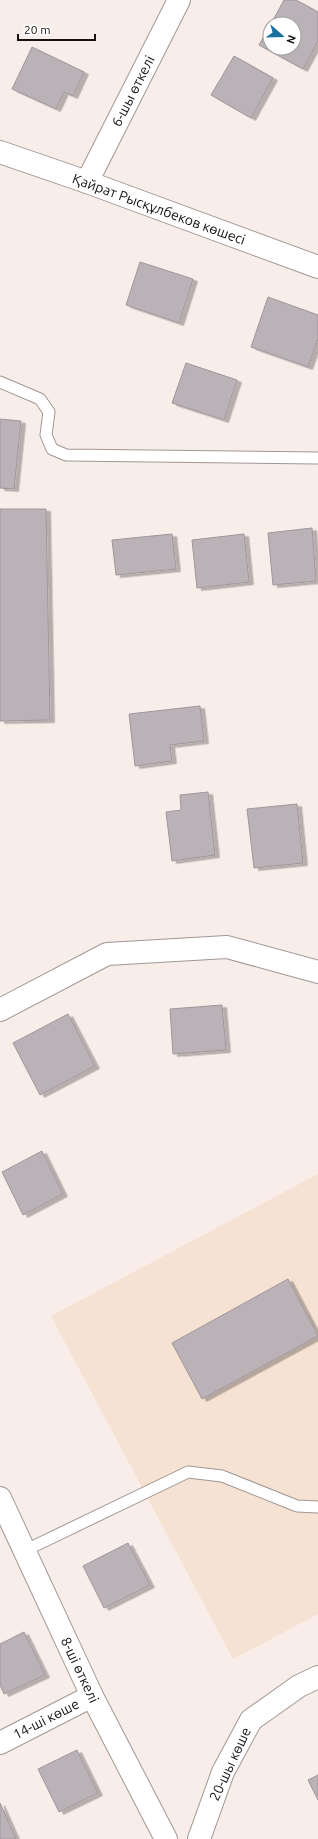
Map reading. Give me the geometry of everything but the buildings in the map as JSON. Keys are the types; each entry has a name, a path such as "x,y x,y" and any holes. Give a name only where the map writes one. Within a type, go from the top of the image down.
{"street":[{"name":"6-шы өткелі","path":"87,182 179,0"},
{"name":"Қайрат Рысқұлбеков көшесі","path":"0,152 87,182 318,267"},
{"path":"0,1010 107,954 227,946 318,972"},
{"name":"8-ші өткелі","path":"0,1498 92,1696 166,1839"},
{"name":"20-шы көше","path":"199,1839 223,1772 251,1720 299,1686 318,1677"},
{"name":"14-ші көше","path":"0,1743 92,1696"}],"lane":[{"path":"0,382 40,399 49,412 46,435 52,450 66,455 318,458"},
{"path":"24,1551 188,1472 222,1476 297,1506 318,1507"}],"shaded area":[{"path":"318,1174 318,1614 233,1659 51,1316"}]}
